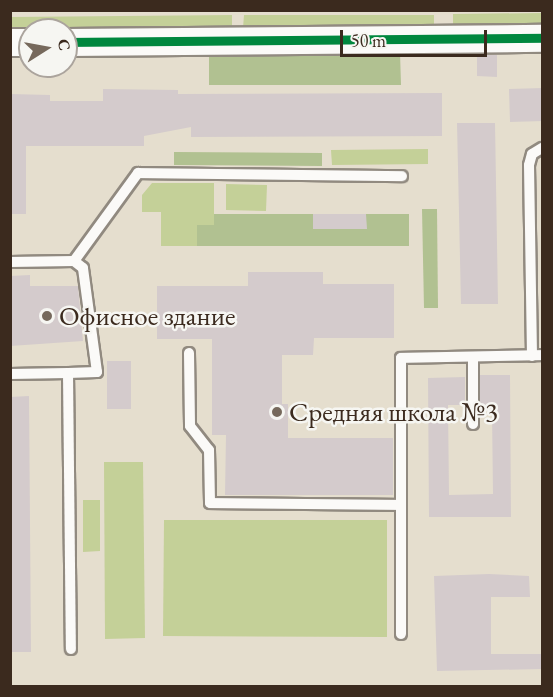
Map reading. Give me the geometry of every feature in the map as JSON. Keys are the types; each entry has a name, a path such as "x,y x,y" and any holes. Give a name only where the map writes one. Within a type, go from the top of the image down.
{"street":[{"path":"78,42 543,38"}],"lane":[{"path":"401,634 401,358 537,356 529,165 532,154 543,148"},
{"path":"74,261 138,173 402,176"},
{"path":"10,262 74,261 83,268 97,372 10,374"},
{"path":"189,353 189,426 209,450 210,503 401,505"},
{"path":"473,357 473,424"},
{"path":"68,373 71,649"}],"green space":[{"path":"542,13 542,26 453,26 453,14"},
{"path":"232,15 232,26 78,27 78,18 18,18 18,28 11,28 11,17"},
{"path":"244,15 434,15 434,27 243,28"},
{"path":"209,52 400,52 401,85 209,85"},
{"path":"428,149 428,164 332,165 331,150"},
{"path":"174,152 322,153 322,166 174,165"},
{"path":"152,183 214,183 214,225 197,225 197,246 161,246 161,212 142,212 142,195"},
{"path":"226,184 267,185 266,211 226,210"},
{"path":"422,209 437,209 438,308 424,308"},
{"path":"214,214 409,214 409,246 197,246 197,225 214,225"},
{"path":"104,462 143,462 145,638 105,639"},
{"path":"83,500 100,500 100,551 83,552"},
{"path":"164,520 387,520 387,637 163,636"}],"building":[{"path":"477,55 497,55 497,77 477,76"},
{"path":"543,88 543,121 510,122 509,89"},
{"path":"103,89 178,90 178,94 442,93 442,136 191,137 191,127 144,136 144,146 26,146 26,214 10,214 10,94 50,95 50,101 103,101"},
{"path":"457,123 495,123 498,304 461,304"},
{"path":"313,214 366,214 367,229 313,229"},
{"path":"248,272 323,272 323,284 394,284 394,338 314,338 313,355 282,355 282,404 288,404 288,438 393,438 393,495 225,495 226,435 212,435 212,339 157,339 157,286 248,286"},
{"name":"Офисное здание","path":"30,275 30,286 78,286 83,341 10,346 10,276"},
{"path":"107,361 131,361 131,409 107,409"},
{"path":"480,375 510,375 511,517 429,517 428,378 465,377 465,405 448,405 449,495 493,494 492,411 480,411"},
{"path":"29,396 31,652 10,652 10,397"},
{"path":"489,574 529,576 530,597 491,597 491,654 543,654 543,669 437,671 434,576"}],"cycle path":[{"path":"78,42 542,38"}],"place":[{"name":"Офисное здание","path":"47,316"},
{"name":"Средняя школа №3","path":"277,412"}]}
